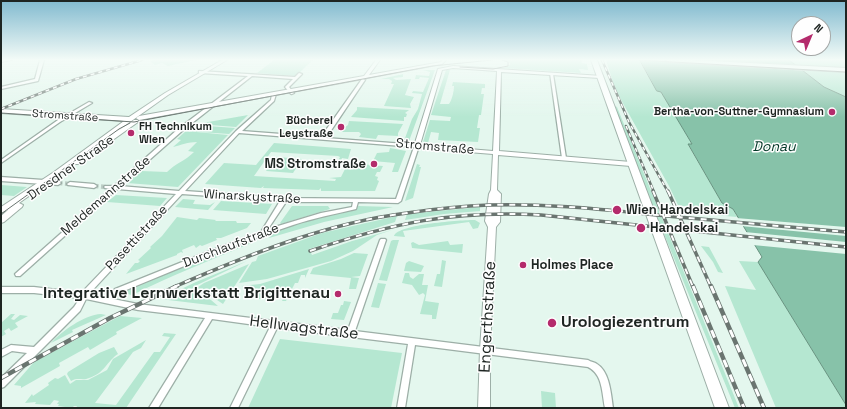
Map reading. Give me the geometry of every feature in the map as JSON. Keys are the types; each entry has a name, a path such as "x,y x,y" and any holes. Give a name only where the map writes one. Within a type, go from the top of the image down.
{"main road":[{"name":"Dresdner Straße","path":"1,211 50,182 158,100 189,79"},
{"path":"601,79 722,408"},
{"name":"Dresdner Straße","path":"132,121 140,118 158,100"},
{"name":"Stromstraße","path":"1,112 122,124 132,121"},
{"name":"Stromstraße","path":"65,118 132,121"},
{"name":"Dresdner Straße","path":"1,220 122,124"}],"street":[{"path":"1,88 37,79"},
{"name":"Meldemannstraße","path":"18,274 180,130 247,79"},
{"path":"291,92 287,87 295,79"},
{"path":"140,118 358,79"},
{"path":"323,138 363,79"},
{"path":"416,146 436,79"},
{"name":"Engerthstraße","path":"484,408 485,350 492,227 489,221 492,194 494,190 499,79"},
{"path":"552,79 564,158"},
{"path":"132,121 208,109 274,95"},
{"name":"Pasettistraße","path":"1,384 77,309 88,290 238,132 274,100 274,95"},
{"path":"1,162 65,118 90,103"},
{"name":"Stromstraße","path":"238,132 631,164"},
{"name":"Winarskystraße","path":"107,187 284,200 398,201 416,146"},
{"path":"1,179 50,182"},
{"path":"70,184 94,186"},
{"path":"262,234 284,200"},
{"name":"Durchlaufstraße","path":"106,301 117,291 262,234 307,219 354,208 356,200"},
{"path":"351,334 383,240"},
{"name":"Hellwagstraße","path":"1,290 34,290 85,296 106,301 210,316 588,364 598,368 602,375 609,408"},
{"path":"153,408 210,316"},
{"path":"234,408 275,324"},
{"path":"401,408 412,341"},
{"path":"1,354 11,348 35,350"}],"shaded area":[{"path":"389,79 411,79 405,95 414,97 410,104 411,108 384,106 394,84 391,84 392,81"},
{"path":"429,79 432,79 409,141 404,141 412,119 418,109 422,94 412,93 413,91 423,92"},
{"path":"443,79 447,79 440,104 449,104 454,90 454,86 452,86 453,82 485,84 485,88 482,88 481,94 484,94 481,115 479,115 477,128 480,128 478,142 438,140 439,133 431,132 428,143 423,142 430,120 450,121 451,117 431,115"},
{"path":"612,79 650,79 661,92 692,144 688,145 722,203 733,209 737,217 692,213 689,207 678,205 615,89"},
{"path":"814,79 846,79 846,97 824,87"},
{"path":"613,105 617,107 739,408 735,408"},
{"path":"357,107 409,110 405,113 407,114 406,117 404,117 404,121 351,117 357,110"},
{"path":"248,115 236,127 197,124"},
{"path":"349,121 403,124 398,136 378,135 376,139 359,137 361,134 359,132 341,132 346,129 344,128 348,125"},
{"path":"194,125 235,128 229,134 187,131"},
{"path":"186,131 228,135 178,187 127,183 141,171 167,172 191,155 194,152 188,151 197,142 173,147 181,140 177,139"},
{"path":"274,143 351,149 348,159 342,158 341,161 338,161 340,157 338,156 271,152 254,176 335,181 336,179 329,178 341,177 348,163 383,166 380,172 377,172 375,176 378,177 377,180 379,181 375,191 321,191 321,188 319,190 263,188 264,186 261,188 205,184 224,163 256,165"},
{"path":"390,148 406,151 398,172 392,172 395,163 373,161 377,153 389,152"},
{"path":"276,157 302,159 293,173 266,171"},
{"path":"417,164 421,167 413,198 405,201"},
{"path":"1,185 27,187 14,196 1,195"},
{"path":"116,195 167,198 160,206 107,202"},
{"path":"183,199 195,200 193,204 210,205 215,202 208,210 175,207"},
{"path":"221,201 272,204 266,214 213,210"},
{"path":"292,206 328,206 330,209 281,224 280,223"},
{"path":"358,206 393,207 324,222 269,238 273,231"},
{"path":"480,207 480,211 444,214 405,220 407,214"},
{"path":"397,216 395,222 309,249 312,255 352,241 392,230 377,235 353,251 331,261 267,279 239,283 252,262 256,261 258,256 322,233"},
{"path":"177,217 197,220 199,218 216,220 215,221 251,223 247,228 221,238 216,238 217,240 202,246 200,245 196,248 194,245 182,250 183,253 181,252 177,255 126,274 135,263 140,261 138,260 162,236"},
{"path":"475,220 480,223 478,228 473,229 469,222 403,231 405,237 394,236 398,232 407,228 445,222"},
{"path":"253,239 254,242 177,274 132,295 127,294 127,290"},
{"path":"399,240 387,281 379,280 391,241"},
{"path":"448,241 450,245 463,244 462,253 412,248 411,243 413,242 419,245"},
{"path":"701,246 709,247 723,273 718,272 713,262"},
{"path":"354,253 368,254 360,276 351,277 359,278 356,289 349,289 351,278 310,274 313,268"},
{"path":"442,260 446,261 442,287 434,286 437,274 440,274"},
{"path":"247,261 193,287 193,293 211,300 218,306 160,299 196,282"},
{"path":"409,261 424,266 421,272 404,271 406,263"},
{"path":"739,261 758,262 846,405 846,408 776,408 725,286 756,290"},
{"path":"249,264 223,304 211,296 197,290 198,287 204,283"},
{"path":"309,269 305,278 305,275 301,275 298,283 295,283 286,301 282,301 286,293 274,292 270,300 259,299 259,295 254,298 248,297 253,288 241,286 260,284"},
{"path":"405,273 409,273 410,277 413,279 419,274 424,274 422,285 428,285 425,301 439,303 436,319 432,319 432,315 420,314 425,295 423,293 419,295 412,285 402,283"},
{"path":"378,283 386,284 379,308 371,307"},
{"path":"344,301 351,302 344,320 331,319 333,313 338,313"},
{"path":"11,314 15,314 11,319 14,320 20,315 28,316 15,323 18,327 11,331 9,328 4,331 6,334 1,337 1,323"},
{"path":"101,314 106,315 72,330 73,332 51,343 74,324 88,317"},
{"path":"120,316 142,318 116,332 117,334 90,350 88,347 59,363 60,366 21,388 21,386 14,385 34,362"},
{"path":"164,333 176,334 126,408 76,408 77,406 74,406 72,408 58,406 59,404 57,404 59,401 54,400 50,405 35,404 36,402 25,403 32,394 33,396 49,385 48,383 55,378 58,379 65,375 70,384 76,380 88,380 107,370 113,359 146,340 141,348 133,352 95,403 116,405 154,352 160,352 170,337 162,336"},
{"path":"280,339 402,353 391,408 248,408"},
{"path":"114,347 118,354 99,373 87,379 76,379 71,381 67,374 68,372 99,353"},
{"path":"541,391 555,393 556,408 542,408"}],"water":[{"name":"Donau","path":"650,79 814,79 824,87 846,97 846,405 758,262 762,257 733,209 722,203 688,144 692,144 661,92 657,91"}],"pier":[{"path":"736,218 846,227 846,236 741,226"},
{"path":"745,232 846,242 846,254 753,245"}],"tunnel":[{"path":"58,183 70,184"},
{"path":"94,186 107,187"}],"tram line":[{"path":"1,113 134,122 362,79"},
{"path":"1,214 119,129 130,123"}],"railway":[{"path":"1,109 76,79"},
{"path":"610,79 629,122 668,192"},
{"path":"626,126 654,192"},
{"path":"653,191 663,216"},
{"path":"668,191 680,217"},
{"path":"174,287 230,263 317,232 347,224 417,212 489,205 536,205 663,216"},
{"path":"310,251 340,241 396,226 451,217 480,215 541,215 669,228"},
{"path":"663,216 680,217"},
{"path":"663,216 669,228"},
{"path":"680,217 846,232"},
{"path":"680,217 686,230"},
{"path":"669,228 686,230"},
{"path":"669,228 693,287"},
{"path":"686,230 846,247"},
{"path":"686,230 711,287"},
{"path":"1,378 110,318 177,286"},
{"path":"693,286 744,408"},
{"path":"711,286 764,408"}],"place":[{"name":"Bertha-von-Suttner-Gymnasium","path":"832,112"},
{"name":"Bücherei Leystraße","path":"341,127"},
{"name":"FH Technikum Wien","path":"131,133"},
{"name":"MS Stromstraße","path":"374,164"},
{"name":"Wien Handelskai","path":"617,210"},
{"name":"Handelskai","path":"641,228"},
{"name":"Holmes Place","path":"523,265"},
{"name":"Integrative Lernwerkstatt Brigittenau","path":"338,294"},
{"name":"Urologiezentrum","path":"552,323"}]}
